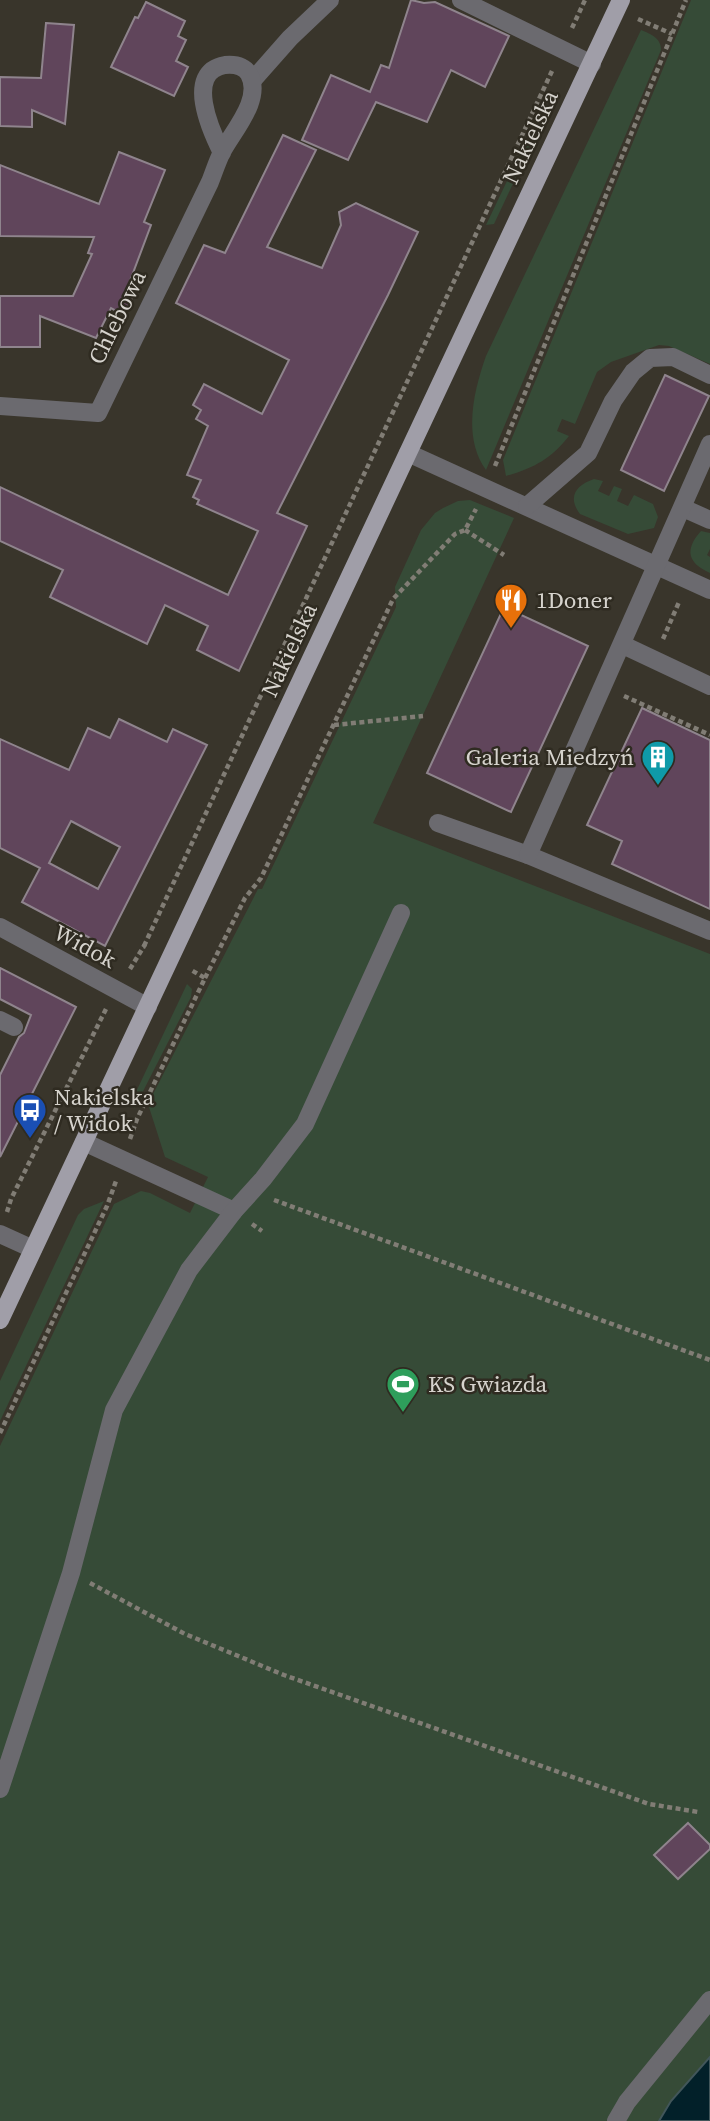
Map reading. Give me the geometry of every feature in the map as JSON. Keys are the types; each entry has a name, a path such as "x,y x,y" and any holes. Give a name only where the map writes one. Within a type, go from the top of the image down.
{"main road":[{"name":"Nakielska","path":"0,1320 621,0"}],"street":[{"path":"222,153 209,128 204,107 204,89 208,77 215,68 238,65 247,71 252,81 290,38 330,0"},
{"path":"461,0 592,64"},
{"name":"Chlebowa","path":"0,406 98,413 222,153 243,117 252,95 252,81"},
{"path":"527,506 588,453 613,401 632,372 650,358 673,356 710,375"},
{"path":"528,856 710,444"},
{"path":"408,453 710,590"},
{"path":"683,508 710,520"},
{"path":"623,645 710,685"},
{"path":"438,823 528,856 710,931"},
{"path":"0,1789 71,1573 85,1511 114,1410 189,1270 305,1124 401,913"},
{"name":"Widok","path":"0,927 148,1007"},
{"path":"84,1142 234,1211"},
{"path":"0,1234 33,1249"},
{"path":"616,2121 635,2092 710,2000"}],"path":[{"path":"144,946 585,0"},
{"path":"465,530 504,555"},
{"path":"653,659 689,581"},
{"path":"604,687 710,734"},
{"path":"333,725 423,716"},
{"path":"251,1192 710,1360"},
{"path":"71,1573 185,1634 284,1675 649,1804 698,1812"}],"green space":[{"path":"691,0 710,0 710,364 669,346 659,345 611,362 597,372 575,424 562,419 557,431 569,436 556,451 525,470 506,476 503,460"},
{"path":"641,30 657,39 661,50 486,470 474,443 472,413 486,356"},
{"path":"529,135 532,143 494,224 486,225"},
{"path":"594,479 603,481 598,491 609,496 614,486 622,489 617,501 628,506 634,495 653,504 658,517 654,528 628,534 580,514 574,502 575,492"},
{"name":"KS Gwiazda","path":"470,500 514,518 373,823 710,954 710,2057 671,2101 659,2121 0,2121 0,1446 114,1204 141,1191 190,1213 208,1177 165,1157 148,1104 258,889 262,889 396,607 395,587 421,530 435,513 443,508 458,501"},
{"path":"701,531 710,533 710,549 707,555 710,557 710,573 697,565 691,555 692,544"},
{"path":"307,603 310,613 274,688 266,691"},
{"path":"187,984 192,989 191,997 134,1109 135,1094"},
{"path":"104,1201 0,1421 0,1381 78,1215 84,1209"}],"water":[{"path":"710,2057 710,2121 659,2121 671,2101"}],"building":[{"path":"411,0 435,2 509,36 485,87 451,70 427,122 376,102 348,160 302,140 331,75 370,92 381,65 389,68"},
{"path":"146,2 185,21 178,36 186,40 176,61 188,67 174,96 111,67 135,17 138,18"},
{"path":"46,23 74,25 65,124 32,110 32,127 0,126 0,77 41,78"},
{"path":"283,135 316,150 267,247 322,268 341,225 339,212 356,203 418,232 277,513 307,526 239,671 197,650 208,626 165,605 147,644 50,597 63,570 0,541 0,487 228,595 258,531 197,504 199,500 193,497 201,480 187,475 208,426 196,419 201,410 193,405 204,384 262,414 289,360 176,303 204,245 225,253"},
{"path":"119,152 165,170 144,222 151,225 130,281 138,285 124,315 111,308 96,338 40,316 40,347 0,347 0,296 73,296 92,254 88,253 94,237 0,236 0,165 99,204"},
{"path":"665,375 709,396 664,491 621,470"},
{"path":"504,607 588,646 511,812 427,773"},
{"name":"Galeria Miedzyń","path":"642,708 710,740 710,909 612,864 622,841 587,825"},
{"path":"119,719 167,742 173,729 207,745 105,946 22,902 40,868 0,848 0,739 69,770 88,728 110,738","holes":["71,821 120,847 98,889 49,863"]},
{"path":"0,968 76,1007 0,1157 0,1075 31,1015 0,999"},
{"path":"688,1823 710,1845 710,1849 678,1879 654,1855"}],"place":[{"name":"1Doner","path":"511,630"},
{"name":"Galeria Miedzyń","path":"658,787"},
{"name":"Nakielska / Widok","path":"30,1140"},
{"name":"KS Gwiazda","path":"403,1414"}]}
